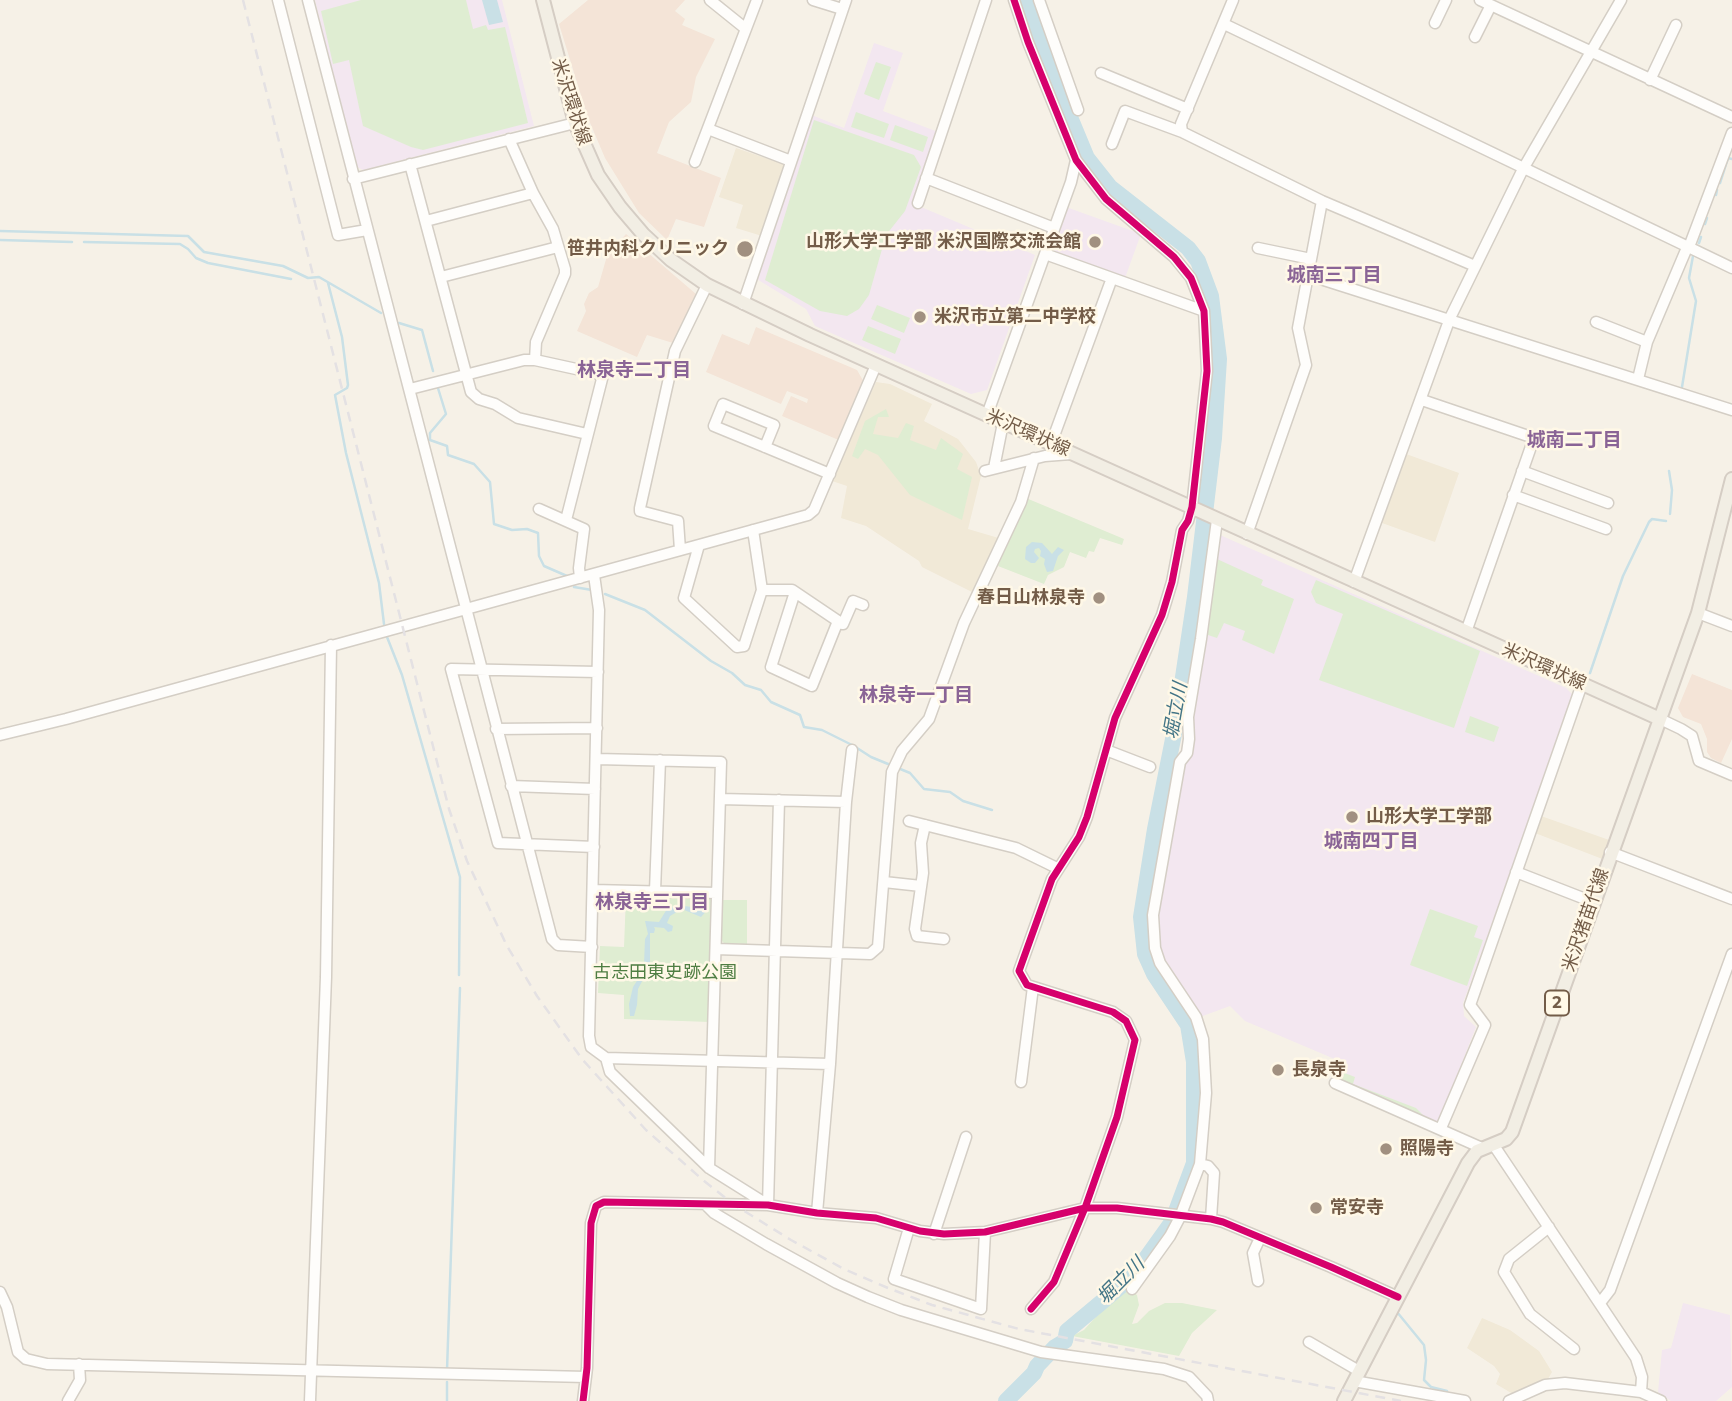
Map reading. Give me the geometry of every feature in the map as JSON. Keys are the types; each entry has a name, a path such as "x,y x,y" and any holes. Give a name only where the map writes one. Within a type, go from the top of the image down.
{"main road":[{"name":"米沢環状線","path":"543,0 575,122 598,174 631,221 671,260 706,285 1003,423 1660,719"},
{"name":"米沢猪苗代線","path":"1343,1401 1468,1163 1487,1146 1506,1139 1512,1132 1698,612 1728,514 1732,479"}],"street":[{"path":"278,0 338,235 367,230"},
{"path":"308,0 552,939 558,945 592,947"},
{"path":"710,0 746,29"},
{"path":"695,162 757,0"},
{"path":"743,304 844,5 813,0"},
{"path":"918,203 986,0"},
{"path":"1014,0 1028,42 1076,160 1106,199 1185,267 1192,278 1204,311 1207,371 1193,508 1182,530 1172,582 1162,615 1115,718 1083,827 1057,869 1019,971 1023,981 1033,987 1113,1012 1126,1021 1135,1040 1117,1117 1085,1208 1054,1282 1031,1309"},
{"path":"1039,0 1079,110"},
{"path":"1434,23 1446,0"},
{"path":"1480,0 1732,117"},
{"path":"1354,582 1450,318 1523,169 1621,0"},
{"path":"1182,132 1181,124 1224,24 1229,1"},
{"path":"1475,37 1491,5"},
{"path":"1224,24 1732,268"},
{"path":"1650,80 1676,25"},
{"path":"1101,73 1188,109"},
{"path":"1112,144 1125,111 1182,132 1322,201 1475,266"},
{"path":"353,179 575,122"},
{"path":"708,129 791,161"},
{"path":"1637,379 1647,342 1729,155 1732,133"},
{"path":"509,139 533,193 551,224 565,274 536,342 535,360"},
{"path":"987,415 1076,160"},
{"path":"410,164 471,391 479,399 495,404 518,418 587,434"},
{"path":"926,178 1054,228"},
{"path":"426,221 533,193"},
{"path":"1247,534 1306,365 1298,328 1322,201"},
{"path":"441,276 558,247"},
{"path":"1258,248 1311,259"},
{"path":"1045,254 1204,311"},
{"path":"1308,275 1450,318 1732,410"},
{"path":"1051,444 1112,278"},
{"path":"680,550 678,521 640,511 640,508 674,351 706,285"},
{"path":"1596,322 1647,342"},
{"path":"410,389 467,373 535,360 599,374 601,379 566,520"},
{"path":"0,736 808,515 814,510 830,474 848,446 876,365"},
{"path":"1422,400 1534,438 1466,632"},
{"path":"765,447 774,425 723,404 714,426 830,474"},
{"path":"1003,423 989,470 1034,458 1075,454"},
{"path":"716,949 870,954 878,947 892,772 902,751 929,719 964,623 1021,502 1034,458"},
{"path":"1522,471 1608,503"},
{"path":"1513,495 1606,529"},
{"path":"539,509 586,531 579,568 580,578"},
{"path":"1132,1289 1156,1258 1179,1217 1200,1164 1206,1093 1203,1039 1196,1017 1160,963 1155,948 1153,915 1177,775 1180,762 1187,753 1188,717 1200,651 1216,519"},
{"path":"699,545 684,598 737,647 744,646 762,590 753,530"},
{"path":"594,575 600,610 589,1036 591,1047 607,1058 830,1064"},
{"path":"762,590 795,592 838,621 812,686 771,667 795,592"},
{"path":"837,623 843,624 853,601 863,605"},
{"path":"1698,612 1732,626"},
{"path":"310,1401 326,977 331,645"},
{"path":"594,847 498,843 451,669 598,672"},
{"path":"1441,1128 1485,1025 1470,1005 1582,684"},
{"path":"1660,719 1692,736 1699,761 1732,775"},
{"path":"496,729 597,728"},
{"path":"817,1213 852,750"},
{"path":"1106,750 1150,767"},
{"path":"597,759 721,762 709,1168"},
{"path":"655,891 660,760"},
{"path":"511,786 595,789"},
{"path":"720,799 846,802"},
{"path":"768,1205 779,800"},
{"path":"909,821 1016,848 1057,869"},
{"path":"925,825 921,843 923,873 915,929 918,936 944,939"},
{"path":"1611,852 1732,899"},
{"path":"1516,872 1593,902"},
{"path":"884,882 921,886"},
{"path":"593,890 717,893"},
{"path":"1600,1303 1610,1290 1732,954"},
{"path":"1020,1082 1033,987"},
{"path":"607,1058 610,1072 709,1168 768,1205"},
{"path":"1335,1083 1487,1146 1549,1227 1640,1365 1641,1392"},
{"path":"934,1234 966,1137"},
{"path":"1200,1164 1208,1166 1214,1173 1211,1219"},
{"path":"583,1401 591,1223 596,1206 616,1200 768,1205 876,1218 934,1234 985,1232 1085,1208 1117,1208 1211,1219 1398,1297"},
{"path":"705,1204 714,1213 777,1249 868,1297 901,1310 1041,1352 1143,1366 1189,1377 1202,1390 1208,1401"},
{"path":"1549,1227 1509,1259 1504,1272 1530,1314 1574,1349"},
{"path":"909,1228 894,1279 981,1309 985,1232"},
{"path":"1258,1281 1253,1253 1260,1238"},
{"path":"0,1292 7,1307 18,1352 26,1359 47,1364 586,1377"},
{"path":"1308,1342 1357,1376 1465,1401"},
{"path":"68,1401 80,1380 79,1364"},
{"path":"1509,1401 1545,1385 1565,1383 1641,1392 1661,1401"}],"shaded area":[{"path":"315,0 502,0 534,126 363,170 355,166"},
{"path":"588,0 685,0 675,11 685,19 682,25 715,39 696,77 691,102 669,122 657,153 721,178 704,227 676,219 667,240 639,213 605,158 588,118 559,24"},
{"name":"米沢市立第二中学校","path":"874,43 903,53 883,111 938,132 914,204 1035,255 987,390 971,394 815,326 806,309 755,278 809,114 844,128"},
{"path":"736,148 786,165 762,236 736,228 743,205 719,197"},
{"name":"山形大学工学部 米沢国際交流会館","path":"1066,207 1141,234 1125,278 1050,251"},
{"path":"626,234 696,294 673,343 647,335 637,357 577,331 586,311 584,304 589,293 598,287 607,256"},
{"path":"756,327 857,370 865,384 841,441 782,416 791,396 807,403 808,399 787,391 781,404 706,372 722,334 749,345"},
{"path":"876,382 890,384 932,404 924,421 958,439 976,462 981,476 968,529 1002,539 976,594 922,567 919,561 866,526 841,518 847,486 832,481"},
{"path":"1406,454 1459,473 1435,542 1382,523"},
{"name":"山形大学工学部","path":"1220,535 1566,688 1574,696 1463,1003 1464,1016 1476,1027 1439,1121 1432,1122 1338,1081 1340,1063 1337,1060 1245,1021 1230,1006 1200,1017 1168,971 1159,951 1156,924"},
{"path":"1692,674 1732,690 1732,739 1721,763 1711,758 1707,752 1707,739 1701,724 1683,717 1678,708"},
{"path":"1541,816 1612,841 1605,860 1535,833"},
{"path":"1683,1303 1730,1315 1732,1387 1716,1401 1671,1401 1658,1392 1662,1350 1671,1348"},
{"path":"1482,1318 1510,1330 1539,1351 1552,1372 1545,1384 1518,1397 1496,1384 1500,1374 1494,1366 1467,1348"}],"green space":[{"path":"361,0 466,0 473,29 486,25 488,30 505,27 528,123 423,150 363,126 349,60 333,64 321,11"},
{"path":"876,62 891,67 879,100 864,94"},
{"path":"856,112 889,124 884,138 851,127"},
{"path":"814,120 914,155 921,167 905,211 886,235 869,295 859,309 847,316 820,311 765,280"},
{"path":"895,125 928,137 923,152 890,140"},
{"path":"877,305 910,318 904,333 871,319"},
{"path":"868,326 901,339 895,354 862,340"},
{"path":"886,409 889,417 878,417 873,434 898,438 906,423 914,426 910,440 936,450 941,438 963,454 957,469 972,477 962,520 910,495 878,455 865,449 858,459 852,456 865,421"},
{"path":"1026,498 1124,539 1122,545 1100,538 1094,552 1089,551 1086,558 1070,552 1064,567 1048,575 1044,584 998,566"},
{"path":"1217,559 1263,580 1261,585 1294,599 1274,654 1242,640 1245,631 1224,623 1217,638 1205,634"},
{"path":"1316,580 1480,651 1454,728 1319,680 1343,614 1316,603 1311,592"},
{"path":"1470,716 1499,727 1494,742 1465,732"},
{"name":"古志田東史跡公園","path":"626,896 713,899 710,1022 624,1019 624,995 598,993 600,946 624,947"},
{"path":"722,900 747,900 747,944 724,943 721,940"},
{"path":"1430,909 1478,926 1474,937 1483,940 1467,986 1410,965"},
{"path":"1340,1063 1345,1065 1342,1072 1355,1077 1353,1084 1416,1108 1427,1119 1339,1081"},
{"path":"1129,1289 1137,1295 1139,1305 1132,1324 1165,1303 1182,1303 1217,1310 1192,1333 1179,1356 1072,1336 1084,1330 1117,1293"}],"water":[{"path":"482,0 497,0 503,22 489,25"},
{"path":"1032,542 1042,543 1052,554 1058,547 1064,550 1058,556 1053,571 1047,572 1045,559 1040,556 1039,548 1034,552 1039,558 1035,563 1025,559 1026,547"},
{"path":"705,904 709,908 701,917 682,909 670,916 667,923 673,926 672,931 654,927 654,933 650,933 650,966 638,989 634,1016 630,1016 629,1004 633,987 644,964 645,939 648,934 645,921 659,922 667,909 677,905 699,908"}],"waterway":[{"name":"堀立川","path":"1006,1401 1055,1347 1065,1341 1067,1331 1134,1275 1172,1222 1194,1163 1194,1062 1188,1025 1154,974 1145,954 1141,917 1176,724 1195,597 1214,438 1219,359 1211,296 1198,261 1188,248 1110,187 1087,158 1043,52 1026,0"},
{"path":"1720,183 1728,158 1732,159"},
{"path":"1716,195 1717,190"},
{"path":"1705,224 1707,218"},
{"path":"0,231 188,236 204,252 283,266 308,278 319,277 381,313"},
{"path":"1699,243 1701,237"},
{"path":"0,240 72,242"},
{"path":"84,242 180,244 196,258 208,263 291,279"},
{"path":"1682,387 1696,301 1689,278 1693,256"},
{"path":"328,283 342,337 348,385 335,395 346,453 379,583 384,624"},
{"path":"399,323 422,330 433,371"},
{"path":"437,385 446,414 430,433 430,440 447,446 448,455 474,464 490,482 494,524 512,530 527,529 538,533 539,556 544,566 567,576"},
{"path":"1669,471 1672,490 1670,514"},
{"path":"1590,673 1623,576 1649,522 1652,519 1666,521"},
{"path":"574,587 592,590"},
{"path":"605,594 645,610 745,685 761,690 771,702 800,715 804,727 822,730 871,757 910,773 924,789 950,792 963,801 992,810"},
{"path":"387,637 402,675 460,877 459,975"},
{"path":"447,1370 460,988"},
{"path":"1397,1312 1424,1345 1424,1380 1431,1387 1447,1391"},
{"path":"447,1382 447,1401"}],"railway":[{"path":"243,0 449,809 467,861 507,946 537,996 582,1059 646,1130 733,1204 844,1269 888,1288 932,1305 1019,1329 1401,1401"}],"cycle path":[{"path":"1014,0 1028,42 1076,160 1106,199 1174,257 1191,278 1204,311 1207,371 1192,507 1182,530 1172,582 1162,615 1115,718 1079,837 1052,879 1019,971 1027,985 1113,1012 1126,1021 1135,1040 1117,1117 1085,1208 1054,1282 1031,1309"},
{"path":"583,1401 587,1368 591,1223 596,1206 604,1202 768,1205 876,1218 920,1231 944,1234 985,1232 1085,1208 1117,1208 1211,1219 1398,1297"}],"place":[{"name":"山形大学工学部 米沢国際交流会館","path":"1095,242"},
{"name":"笹井内科クリニック","path":"745,249"},
{"name":"米沢市立第二中学校","path":"920,317"},
{"name":"春日山林泉寺","path":"1099,598"},
{"name":"山形大学工学部","path":"1352,817"},
{"name":"長泉寺","path":"1278,1070"},
{"name":"照陽寺","path":"1386,1149"},
{"name":"常安寺","path":"1316,1208"}],"district":[{"name":"城南三丁目","path":"1334,275"},
{"name":"林泉寺二丁目","path":"634,370"},
{"name":"城南二丁目","path":"1574,440"},
{"name":"林泉寺一丁目","path":"916,695"},
{"name":"城南四丁目","path":"1371,841"},
{"name":"林泉寺三丁目","path":"652,902"}]}
